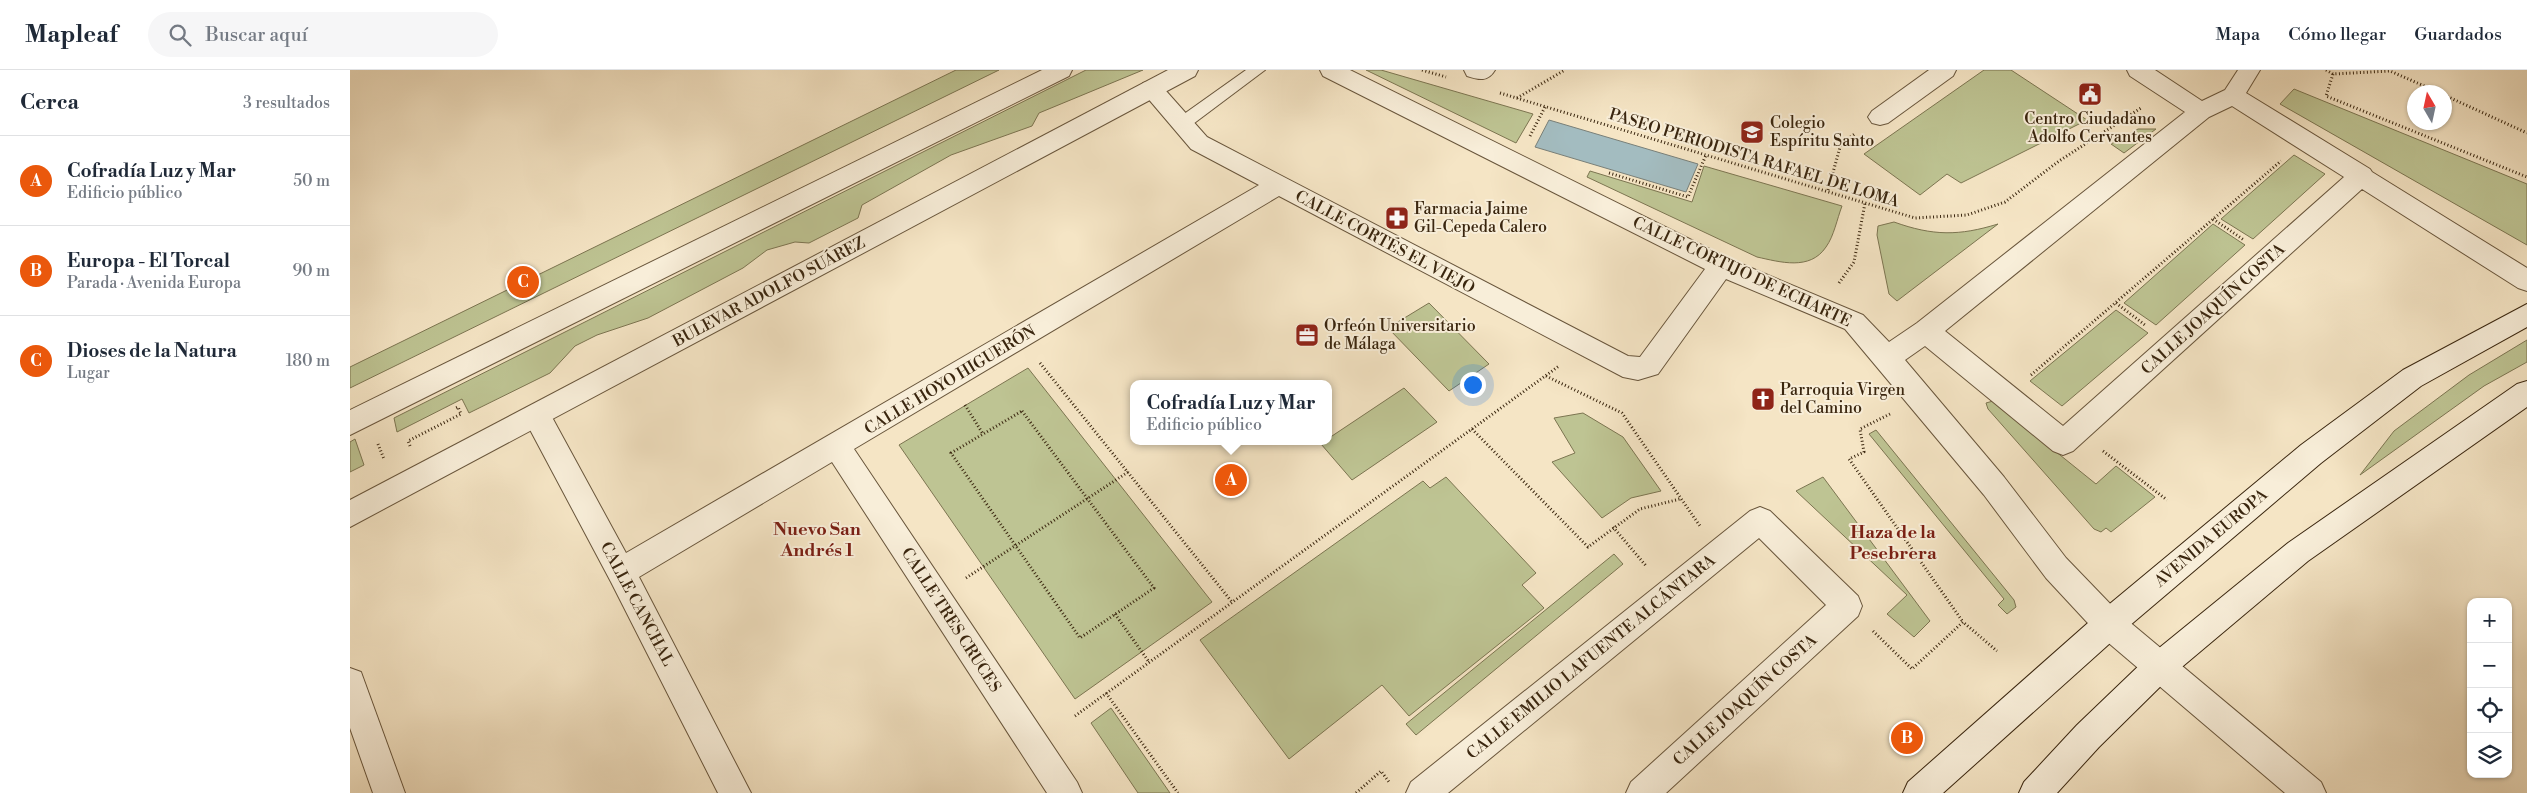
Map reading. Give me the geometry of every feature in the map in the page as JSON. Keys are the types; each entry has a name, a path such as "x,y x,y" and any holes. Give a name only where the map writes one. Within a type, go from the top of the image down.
{"street":[{"path":"350,423 1060,70"},
{"name":"BULEVAR ADOLFO SUÁREZ","path":"350,514 1187,70"},
{"name":"CALLE CORTIJO DE ECHARTE","path":"1331,70 1721,266 1854,322 1887,358 1994,486 2056,568 2109,624 2310,793"},
{"path":"1475,70 1481,72 1484,70"},
{"path":"1880,117 1945,70"},
{"path":"2138,70 2201,111"},
{"path":"1887,358 1926,331 2201,111 2233,96 2249,70"},
{"name":"CALLE CORTÉS EL VIEJO","path":"1151,89 1199,143 1623,366 1638,369 1649,366 1721,266"},
{"path":"2233,96 2527,281"},
{"name":"CALLE JOAQUÍN COSTA","path":"2070,437 2362,176"},
{"name":"CALLE HOYO HIGUERÓN","path":"621,572 1278,186"},
{"name":"AVENIDA EUROPA","path":"1919,793 2109,624 2311,454 2412,378 2527,314"},
{"path":"1926,331 2006,396 2070,437"},
{"path":"2035,793 2088,736 2159,667 2298,552 2527,392"},
{"name":"CALLE CANCHAL","path":"537,416 621,572 735,793"},
{"name":"CALLE TRES CRUCES","path":"837,446 1066,793"},
{"name":"CALLE EMILIO LAFUENTE ALCÁNTARA","path":"1422,793 1760,520 1847,606"},
{"name":"CALLE JOAQUÍN COSTA","path":"1642,793 1847,606"},
{"path":"350,682 389,793"}],"lane":[{"path":"1183,123 1257,70"}],"path":[{"path":"1423,70 1452,79"},
{"path":"1517,98 1565,70"},
{"path":"2326,70 2333,74 2390,71 2422,85"},
{"path":"2333,74 2326,96 2527,177"},
{"name":"PASEO PERIODISTA RAFAEL DE LOMA","path":"1498,93 1828,190 1915,218 1968,215 2005,202 2059,161 2170,90"},
{"path":"2452,99 2527,132"},
{"path":"1535,127 1545,107"},
{"path":"1828,190 1841,144 1880,117"},
{"path":"2006,396 2305,141"},
{"path":"1606,172 1688,197 1706,155"},
{"path":"1821,308 1854,262 1865,203"},
{"path":"1075,716 1586,347"},
{"path":"1036,357 1232,602"},
{"path":"1546,376 1622,413 1719,553"},
{"path":"961,401 983,434"},
{"path":"413,453 408,441 461,414 458,407 449,411"},
{"path":"1022,411 1154,588 1080,638 952,453 983,434 1022,411"},
{"path":"1872,423 1860,429 1864,452 1849,459 1963,622 1997,651"},
{"path":"1472,429 1588,547 1640,509 1680,499"},
{"path":"2070,437 2167,500"},
{"path":"376,439 386,464"},
{"path":"379,446 388,442"},
{"path":"936,596 1128,472"},
{"path":"1614,527 1669,593"},
{"path":"1847,606 1912,669 1963,622"},
{"path":"1115,614 1149,662"},
{"path":"1106,693 1178,793"},
{"path":"1356,793 1381,771 1391,786"}],"green space":[{"path":"956,70 999,70 350,388 350,367"},
{"path":"1086,70 1143,70 1039,113 1032,126 951,155 862,205 858,218 809,243 795,242 767,250 743,268 648,318 597,335 575,346 550,373 469,413 462,399 397,432 394,418"},
{"path":"1366,70 1381,70 1533,114 1516,143"},
{"path":"1984,70 2011,70 2087,120 1961,183 1947,174 1920,195 1864,154"},
{"path":"2294,89 2527,184 2527,245 2280,104"},
{"path":"2138,129 2156,129 2124,153 2111,144"},
{"path":"2294,155 2325,174 2253,239 2221,219"},
{"path":"1704,166 1842,206 1829,243 1819,255 1803,262 1775,261 1757,257 1587,177 1590,171 1692,202"},
{"path":"1894,222 1921,230 1946,233 1971,231 1998,224 1897,301 1889,294 1877,235 1878,226"},
{"path":"2213,224 2245,245 2156,325 2124,303"},
{"path":"1429,303 1489,364 1449,391 1388,328"},
{"path":"2116,310 2148,333 2062,406 2030,381"},
{"path":"2527,340 2527,362 2484,386 2360,475 2394,431 2469,375"},
{"path":"1028,368 1212,602 1075,699 899,445"},
{"path":"1404,388 1437,422 1352,480 1322,445 1332,445 1332,436"},
{"path":"1993,401 2096,484 2116,466 2155,497 2111,532 2106,528 2101,532 2094,529 1988,409 1986,403"},
{"path":"1583,413 1623,437 1661,491 1631,498 1602,518 1552,462 1575,453 1554,418"},
{"path":"1876,430 2014,600 2016,607 2007,614 1998,605 2004,599 1869,434"},
{"path":"355,439 364,465 350,472 350,442"},
{"path":"1446,477 1536,573 1522,585 1544,608 1409,716 1382,685 1289,759 1200,640 1423,481 1430,488"},
{"path":"1823,477 1930,621 1914,637 1887,614 1907,595 1796,491"},
{"path":"1614,554 1623,564 1416,735 1406,724"},
{"path":"1111,708 1170,793 1138,793 1091,723"}],"water":[{"path":"1549,120 1698,164 1686,192 1535,147"}],"place":[{"name":"Centro Ciudadano Adolfo Cervantes","path":"2090,94"},
{"name":"Colegio Espíritu Santo","path":"1752,132"},
{"name":"Farmacia Jaime Gil-Cepeda Calero","path":"1397,218"},
{"name":"Dioses de la Natura","path":"523,282"},
{"name":"Orfeón Universitario de Málaga","path":"1307,335"},
{"name":"Parroquia Virgen del Camino","path":"1763,399"},
{"name":"Cofradía Luz y Mar","path":"1231,480"},
{"name":"Europa - El Torcal","path":"1907,738"}],"district":[{"name":"Nuevo San Andrés 1","path":"817,539"},
{"name":"Haza de la Pesebrera","path":"1893,542"}]}
